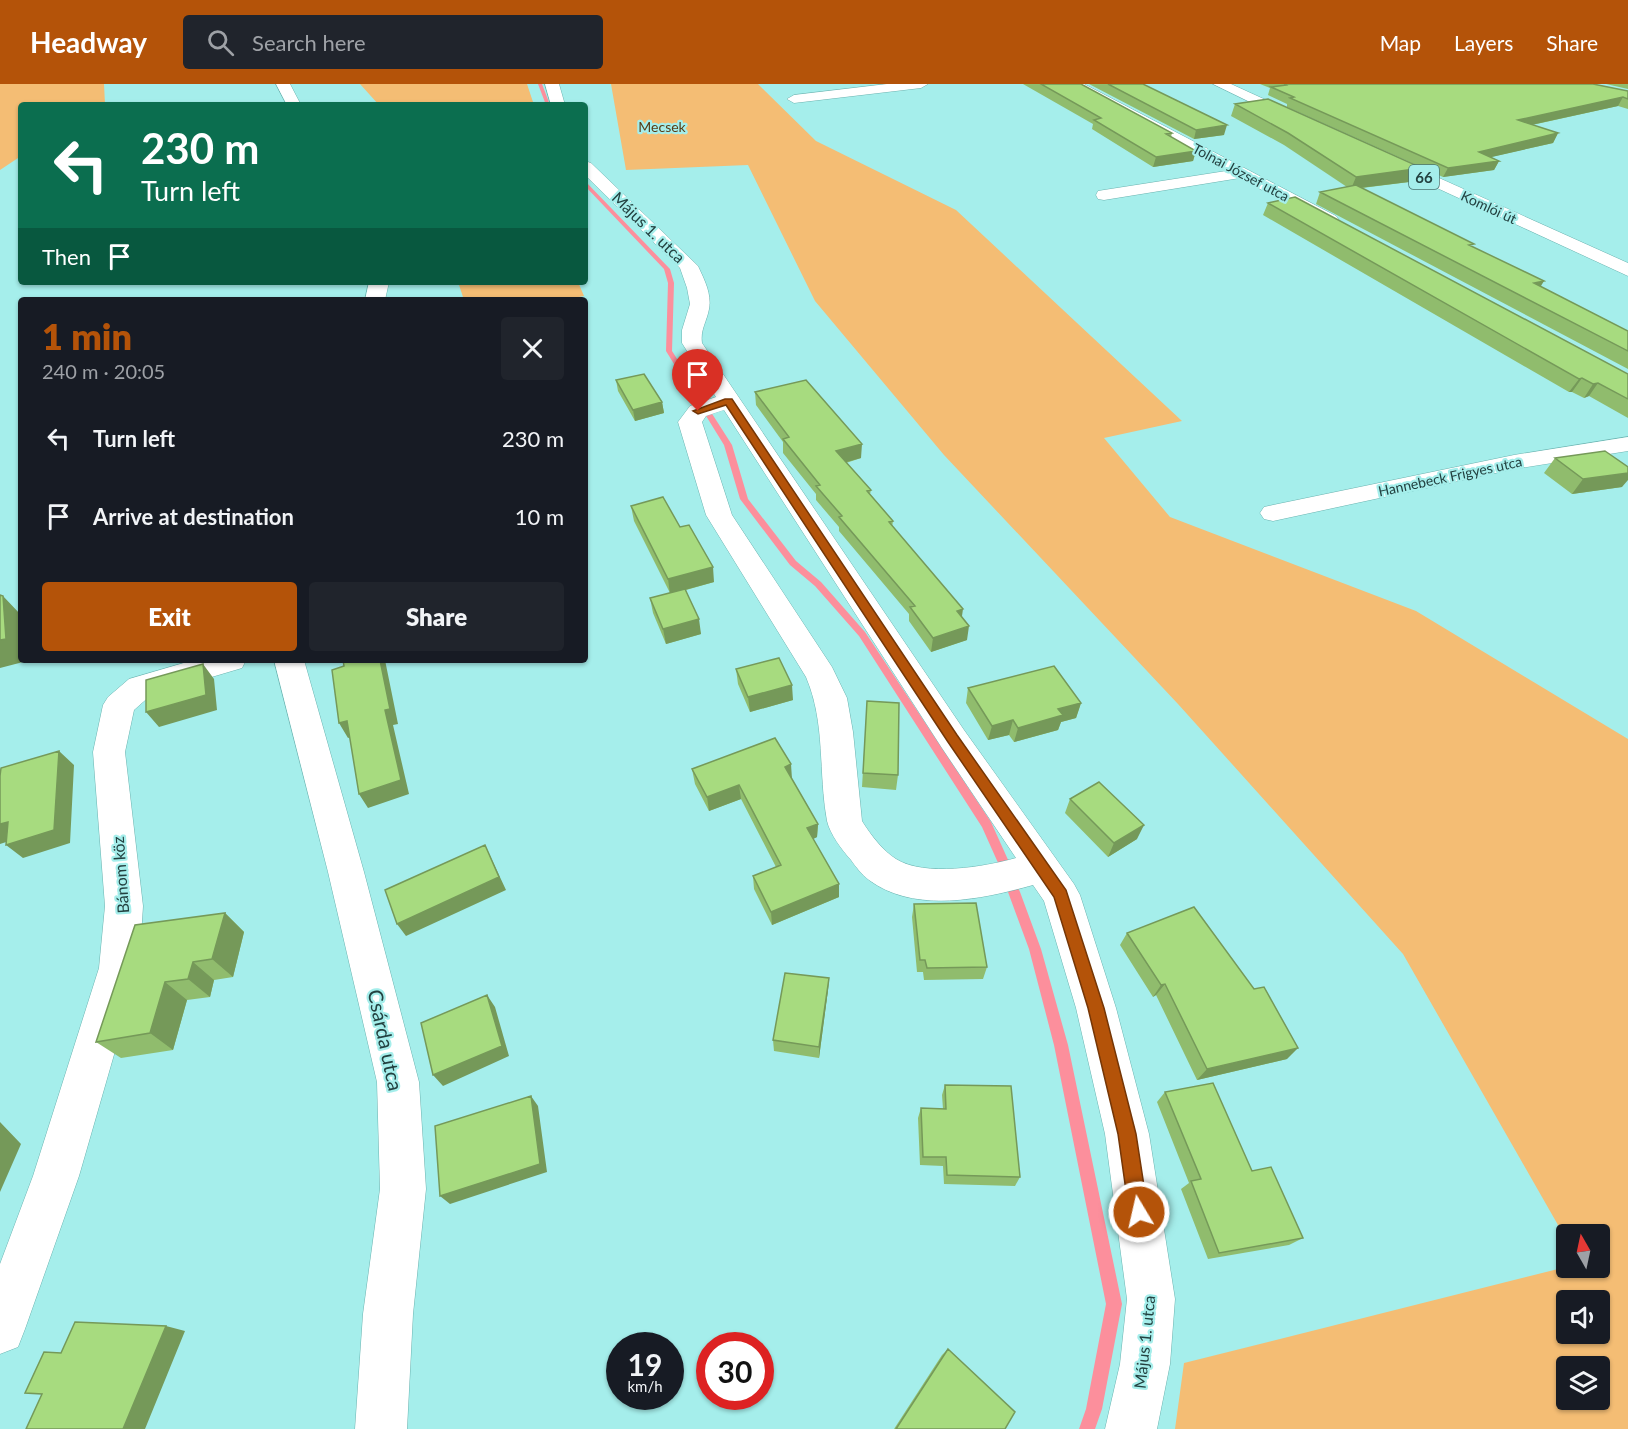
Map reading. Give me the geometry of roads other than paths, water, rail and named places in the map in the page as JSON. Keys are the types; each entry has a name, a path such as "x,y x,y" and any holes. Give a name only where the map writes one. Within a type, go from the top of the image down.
{"street":[{"path":"283,84 292,102"},
{"path":"552,84 557,102"},
{"path":"794,99 921,84"},
{"name":"Tolnai József utca","path":"1074,84 1348,230"},
{"path":"1220,84 1306,123"},
{"name":"Komlói út","path":"1360,148 1628,270"},
{"name":"Május 1. utca","path":"588,169 689,266 697,284 700,307 690,333 713,406 953,739 1061,894 1096,1008 1129,1144 1151,1299 1145,1364 1131,1429"},
{"path":"1104,195 1244,173"},
{"path":"713,406 690,422 719,515 821,675 831,698 837,732 845,823 857,843 881,869 902,880 951,885 990,881 1041,867"},
{"name":"Hannebeck Frigyes utca","path":"1274,513 1514,462 1628,444"},
{"name":"Bánom köz","path":"0,1329 56,1176 119,968 124,906 109,752 119,705 141,687 221,663"},
{"name":"Csárda utca","path":"290,663 349,883 398,1082 404,1189 388,1314 381,1429"}],"waterway":[{"path":"540,84 547,102"},
{"path":"588,186 667,269 671,283 669,351 728,445 744,499 793,563 818,584 862,634 987,825 1003,862"},
{"path":"1014,892 1035,949 1061,1045 1114,1304 1094,1409 1087,1429"}],"park label":[{"name":"Mecsek","path":"662,126"}]}
